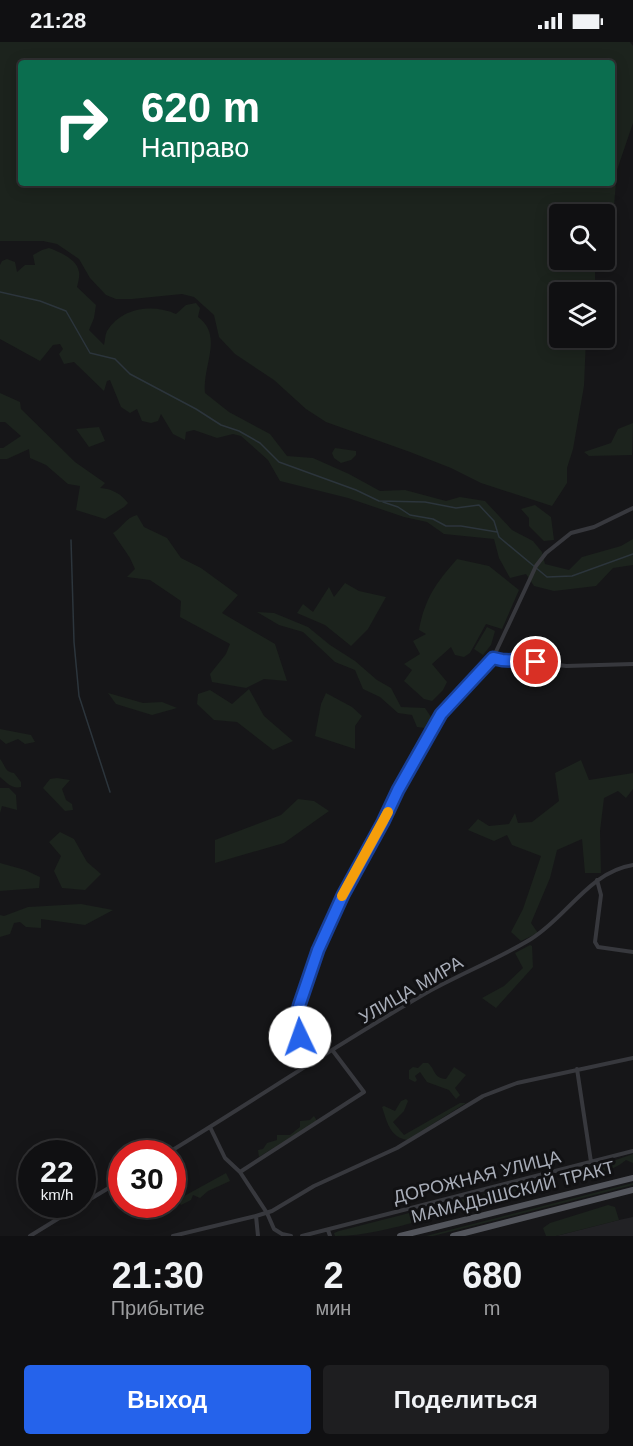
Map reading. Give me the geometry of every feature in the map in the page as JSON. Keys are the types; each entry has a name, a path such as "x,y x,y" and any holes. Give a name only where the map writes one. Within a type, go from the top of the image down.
{"main road":[{"name":"МАМАДЫШСКИЙ ТРАКТ","path":"400,1236 633,1178"},
{"name":"МАМАДЫШСКИЙ ТРАКТ","path":"453,1236 633,1190"}],"street":[{"path":"318,1060 300,1037 296,1024 299,1006 318,950 343,895 441,714 493,658 535,568 546,553 572,533 594,527 633,508"},
{"path":"493,658 566,666 633,664"},
{"name":"УЛИЦА МИРА","path":"186,1142 428,993 535,936 597,880 621,867 633,866"},
{"path":"597,880 601,895 596,942 598,947 633,952"},
{"path":"240,1172 364,1092 333,1051"},
{"path":"173,1236 267,1213 314,1186 398,1148 483,1096 517,1083 633,1058"},
{"path":"577,1070 591,1162"},
{"path":"210,1127 225,1158 240,1172 267,1213 274,1229 291,1236"},
{"name":"ДОРОЖНАЯ УЛИЦА","path":"302,1236 633,1151"},
{"path":"256,1216 258,1236"},
{"path":"30,1236 59,1218"},
{"path":"328,1230 330,1236"}],"shaded area":[{"path":"0,42 630,42 633,46 633,123 617,170 614,204 549,204 549,270 595,270 595,282 549,282 549,348 586,348 584,386 573,449 567,468 567,483 552,506 481,483 451,468 326,422 306,409 274,380 235,354 219,337 214,315 194,297 182,294 116,299 106,295 90,278 79,259 57,244 43,241 0,241"},
{"path":"49,248 67,257 78,267 77,287 96,305 89,330 104,345 107,331 113,323 129,312 158,309 176,314 186,305 196,303 200,308 198,317 206,325 211,342 205,393 229,412 270,434 287,456 313,458 380,491 405,490 446,501 460,497 485,501 512,530 533,541 542,552 545,564 569,570 582,557 621,546 633,539 633,565 613,568 596,586 554,591 534,586 526,574 510,578 499,558 494,539 444,534 427,522 404,517 348,498 280,481 268,460 241,436 233,434 217,438 194,430 186,432 185,440 173,434 161,414 158,421 151,423 142,421 137,409 130,413 121,407 110,380 107,381 104,391 74,362 64,364 59,354 63,349 60,344 53,345 40,361 0,339 0,265 2,261 7,259 15,262 17,272 25,265 35,265 33,255"},
{"path":"0,393 20,402 21,409 75,462 105,483 100,488 116,492 128,503 105,519 76,510 80,486 68,484 46,465 30,458 29,449 7,459 0,459 0,448 21,436 5,422 0,422"},
{"path":"633,423 632,455 589,456 584,452 611,443 618,429"},
{"path":"99,427 105,441 89,447 76,429"},
{"path":"335,448 356,451 356,455 351,460 341,463 334,458 332,453"},
{"path":"535,505 551,517 554,540 544,541 529,526 529,518 521,509"},
{"path":"137,515 144,527 167,538 181,558 201,568 238,595 222,613 275,644 287,681 264,679 246,688 212,682 210,674 226,654 230,644 180,617 181,601 150,580 127,577 135,569 113,533"},
{"path":"457,559 489,566 519,590 502,629 486,624 470,653 464,657 455,655 451,647 432,664 447,682 443,690 432,701 424,699 404,681 412,670 404,664 420,654 413,641 426,634 419,630 428,600 437,584"},
{"path":"345,583 359,591 386,597 368,629 351,646 325,625 297,613 303,604 313,612 329,587 334,597"},
{"path":"257,612 274,613 308,627 377,680 391,688 401,707 425,708 433,720 425,728 417,727 412,715 398,713 380,697 363,689 355,670 335,662 303,632 279,625"},
{"path":"487,627 495,631 491,645 483,655 474,649"},
{"path":"249,689 264,716 293,741 273,750 237,722 214,720 197,704 198,694 210,690 232,704"},
{"path":"108,693 143,703 162,702 177,708 152,715 116,704"},
{"path":"326,693 352,707 362,716 355,726 355,749 315,736 321,704"},
{"path":"0,729 31,735 35,742 25,744 18,739 6,744 0,739"},
{"path":"0,759 6,769 14,773 21,782 21,787 12,786 0,777"},
{"path":"581,760 589,780 633,773 633,789 626,798 618,791 604,798 600,831 601,873 585,873 582,839 557,850 550,878 531,923 538,933 521,941 511,932 523,909 541,856 512,845 507,835 494,841 468,830 478,819 489,826 509,824 515,813 518,823 532,822 559,801 555,773"},
{"path":"50,779 70,780 62,789 66,800 72,804 73,810 65,811 43,788"},
{"path":"0,788 9,788 16,795 17,810 2,806 0,813"},
{"path":"298,799 314,801 329,811 284,843 215,863 215,840 281,815"},
{"path":"60,832 74,839 87,862 101,874 85,890 62,888 54,871 61,856 49,842"},
{"path":"0,863 40,877 39,888 0,891"},
{"path":"81,904 113,910 85,925 41,919 41,928 26,927 20,922 14,923 10,934 0,937 0,915 4,916 28,907"},
{"path":"532,946 533,967 496,1008 482,998 504,986 523,968 515,953"},
{"path":"423,1063 428,1063 442,1078 446,1079 454,1067 466,1075 455,1088 460,1095 456,1099 449,1090 427,1082 420,1072 415,1076 417,1080 415,1082 409,1079 409,1070 413,1067 418,1068"},
{"path":"406,1099 408,1101 404,1111 393,1122 404,1135 460,1103 466,1103 407,1140 393,1132 382,1107 395,1111 401,1101"},
{"path":"314,1116 317,1121 259,1157 258,1150 263,1149 267,1143 277,1140 277,1135 290,1135 300,1127 300,1121 310,1120"},
{"path":"633,1154 633,1163 626,1160 599,1173 569,1179 566,1173 569,1169 610,1162"},
{"path":"226,1173 230,1181 208,1191 200,1198 193,1195 191,1200 186,1202 186,1195"},
{"path":"545,1178 549,1183 545,1185 518,1190 485,1202 482,1196 487,1191"},
{"path":"633,1183 633,1185 610,1191 426,1236"},
{"path":"472,1197 478,1198 476,1203 401,1226 357,1235 335,1236 334,1233 339,1231"},
{"path":"608,1205 615,1207 619,1220 556,1236 546,1236 543,1228 550,1223"},
{"path":"633,1217 633,1236 556,1236 619,1220"}],"waterway":[{"path":"0,292 40,301 66,311 90,353 115,359 130,374 221,425 239,431 260,443 279,462 356,490 379,501 425,502 456,508 479,505 494,521 499,537 547,577 572,576 633,554"},
{"path":"383,502 398,507 410,515 433,519 446,526 497,532"},
{"path":"71,540 74,642 79,696 110,792"}],"slow traffic":[{"path":"342,896 388,812"}],"route":[{"path":"300,1037 296,1024 299,1006 318,950 343,895 441,714 493,658 536,662"}]}
